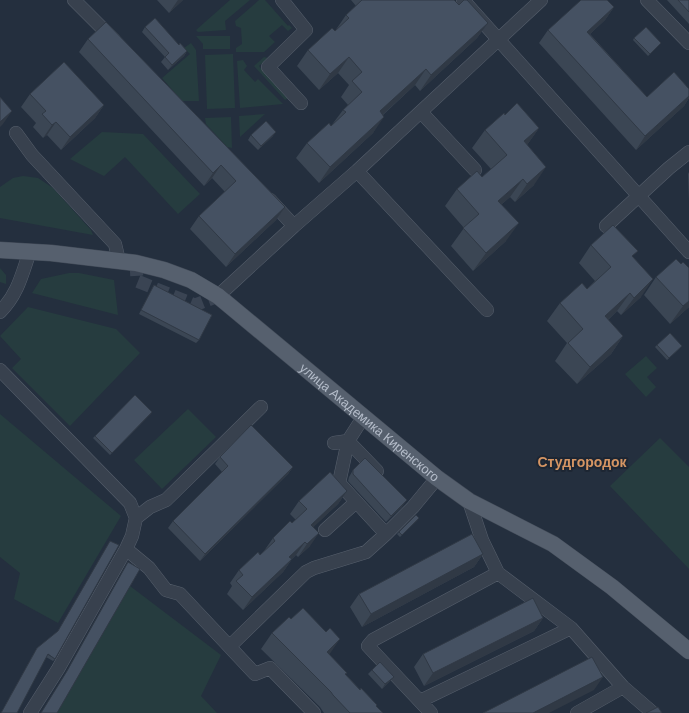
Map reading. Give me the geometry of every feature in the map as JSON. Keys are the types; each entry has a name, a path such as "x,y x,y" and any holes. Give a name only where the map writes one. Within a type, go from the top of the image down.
{"main road":[{"name":"улица Академика Киренского","path":"0,245 30,251"},
{"name":"улица Академика Киренского","path":"0,250 30,251 136,263 164,270 191,280 218,296 437,478 469,501 553,544 612,587 689,651"}],"street":[{"path":"74,0 125,51"},
{"path":"282,0 306,30 268,67 301,103"},
{"path":"463,0 689,251"},
{"path":"218,296 294,226 357,171 541,0"},
{"path":"647,0 689,43"},
{"path":"421,112 475,170"},
{"path":"16,133 32,155 115,244 119,261"},
{"path":"606,226 669,168 688,153"},
{"path":"357,171 487,310"},
{"path":"261,191 294,226"},
{"path":"0,312 15,294 30,251"},
{"path":"0,370 130,503 136,518 132,536 126,549 58,669 30,713"},
{"path":"136,518 150,506 166,500 261,407"},
{"path":"364,416 348,441 339,483 386,534"},
{"path":"334,443 348,441"},
{"path":"348,441 386,480"},
{"path":"230,646 306,572 314,568 366,552 413,507 437,478"},
{"path":"402,496 413,507"},
{"path":"469,501 482,540 498,573 571,628 623,687 653,713"},
{"path":"324,530 356,502"},
{"path":"126,549 150,568 166,590 180,594 255,674 270,668 314,713"},
{"path":"431,713 368,646 373,640 498,573"},
{"path":"420,701 571,628"},
{"path":"577,713 623,687"}],"green space":[{"path":"230,0 250,0 225,21 226,30 198,32 196,30"},
{"path":"259,0 265,0 288,26 289,25 292,28 288,31 282,25 269,36 275,42 264,52 236,52 236,48 242,44 241,28 236,26 235,21"},
{"path":"196,36 230,36 230,49 203,49 203,44"},
{"path":"191,43 196,50 199,101 182,101 162,78 190,54 184,48"},
{"path":"233,54 235,108 207,109 205,55"},
{"path":"264,57 268,58 259,66 288,98 285,100 254,66"},
{"path":"243,60 247,66 244,70 255,82 258,79 283,104 240,108 237,61"},
{"path":"265,114 240,137 239,116"},
{"path":"231,117 232,148 227,147 206,124 205,118"},
{"path":"102,132 143,134 200,194 178,214 125,157 104,176 70,159"},
{"path":"23,176 38,178 53,188 91,230 93,235 0,218 0,187 13,178"},
{"path":"0,268 6,275 6,284 0,282"},
{"path":"69,273 79,273 114,280 118,315 32,293 41,279"},
{"path":"28,307 116,329 140,353 70,426 12,368 21,359 0,336"},
{"path":"646,356 657,368 647,377 656,387 646,397 625,374"},
{"path":"188,409 216,437 162,489 134,460"},
{"path":"0,414 121,516 58,623 14,599 20,573 0,557"},
{"path":"660,438 689,467 689,569 610,486"},
{"path":"130,586 221,655 201,696 217,713 56,713"}],"building":[{"path":"362,0 454,0 459,5 464,0 467,0 488,23 431,75 426,69 380,111 384,117 330,167 307,143 329,123 331,126 346,112 343,110 362,92 352,81 362,72 349,57 330,74 308,50 332,28 335,31 349,18 346,15"},
{"path":"581,0 607,0 614,7 587,32 647,97 674,72 689,89 689,96 645,136 548,30"},
{"path":"678,0 689,0 689,12"},
{"path":"155,18 179,45 180,43 187,51 172,65 165,57 169,53 145,27"},
{"path":"106,22 285,207 235,254 199,216 236,181 221,165 213,173 88,39"},
{"path":"646,27 661,43 650,54 634,38"},
{"path":"64,62 104,105 70,137 56,122 52,125 42,114 46,111 30,94"},
{"path":"0,97 12,111 0,122"},
{"path":"517,103 539,128 524,141 546,167 527,184 523,179 498,201 519,223 486,253 463,228 479,214 457,189 477,171 482,177 507,155 485,130 504,113 505,115"},
{"path":"266,121 276,132 261,146 251,135"},
{"path":"613,225 638,251 632,256 653,279 634,298 630,293 605,316 623,336 590,367 568,343 583,329 560,303 582,283 587,289 611,267 591,245"},
{"path":"676,259 681,264 683,262 689,268 689,301 683,306 656,277"},
{"path":"154,285 212,315 199,340 141,310"},
{"path":"670,333 682,346 669,358 657,345"},
{"path":"135,395 152,412 112,453 95,436"},
{"path":"251,425 293,467 205,554 173,521 228,466 220,457"},
{"path":"365,458 407,500 391,516 353,474 353,470"},
{"path":"330,472 347,491 311,525 319,533 307,544 305,542 289,557 292,559 252,597 236,581 243,575 239,570 258,552 260,555 275,541 273,538 290,521 292,523 307,509 299,501"},
{"path":"416,515 419,518 402,535 399,532"},
{"path":"472,534 483,554 371,614 359,594"},
{"path":"110,541 119,545 55,659 48,654 17,713 1,713 37,648 58,631"},
{"path":"128,562 140,569 57,713 41,713 67,671"},
{"path":"533,598 543,618 433,673 423,654"},
{"path":"303,608 326,632 330,628 340,639 327,652 347,673 345,674 360,690 361,688 383,713 350,713 272,633 289,617 291,619"},
{"path":"592,657 603,677 533,713 483,713"},
{"path":"380,662 394,677 385,684 372,670"},
{"path":"658,707 662,713 646,713"}],"tunnel":[{"path":"136,263 137,281 195,305 218,296"}],"district":[{"name":"Студгородок","path":"582,462"}]}
